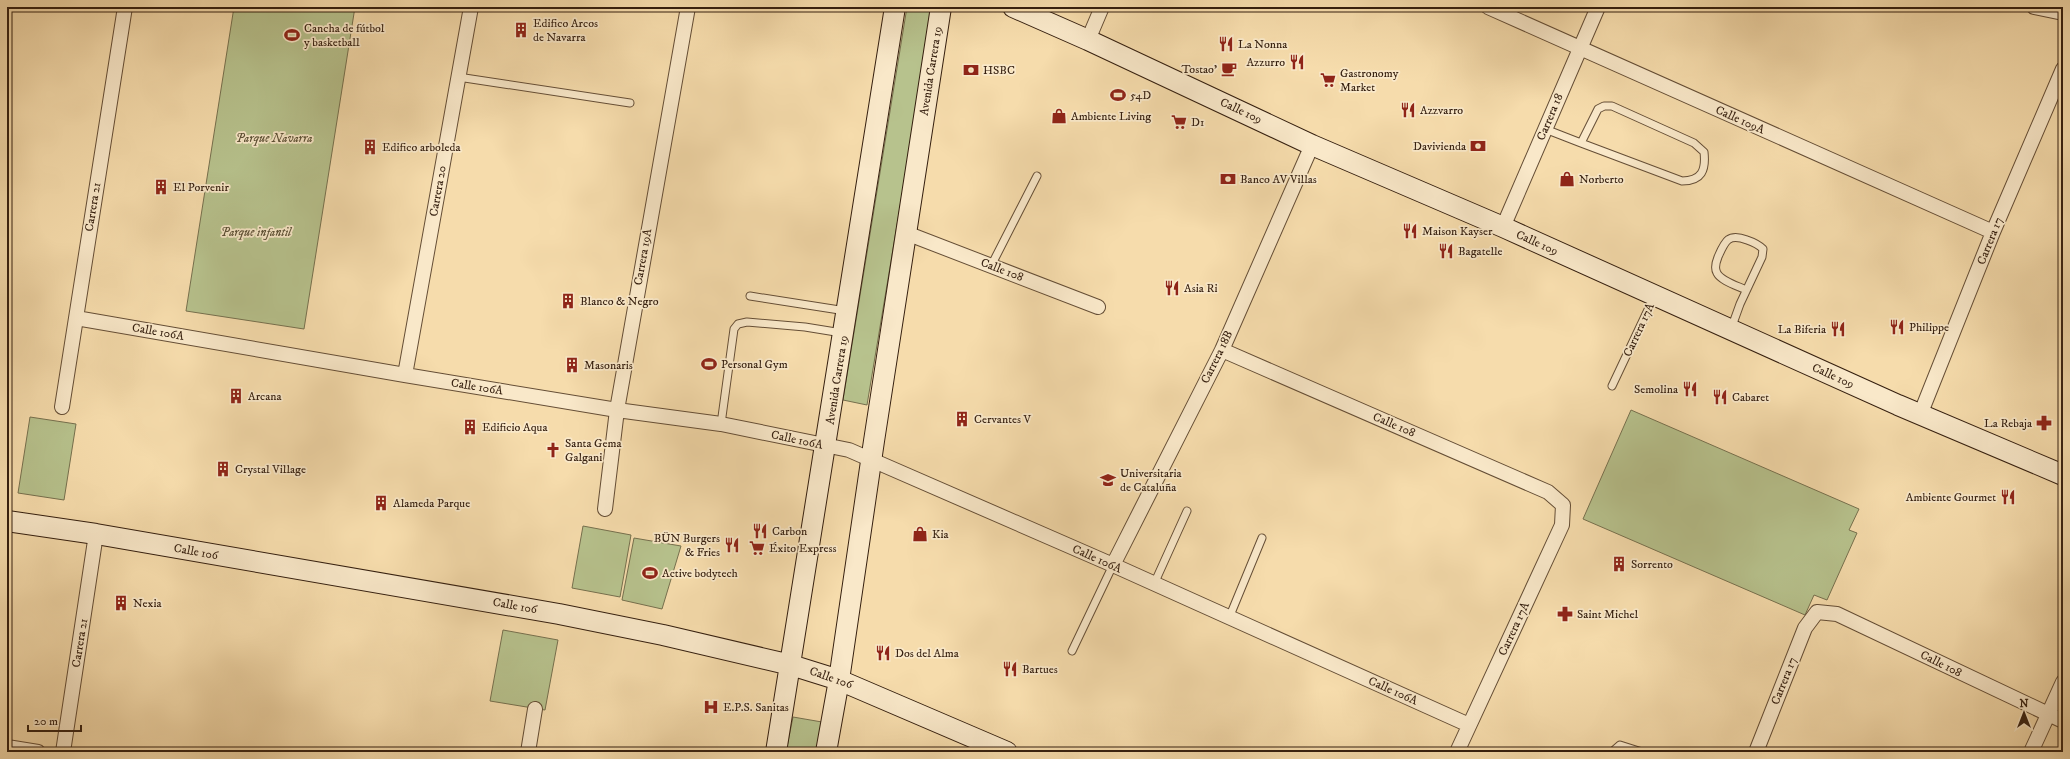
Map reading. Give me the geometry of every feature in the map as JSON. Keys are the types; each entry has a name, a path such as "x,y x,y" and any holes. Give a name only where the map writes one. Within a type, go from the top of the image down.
{"main road":[{"name":"Avenida Carrera 19","path":"776,752 848,311 895,7"},
{"name":"Avenida Carrera 19","path":"826,752 839,680 871,459 941,7"},
{"name":"Calle 109","path":"1013,7 1088,40 1312,145 1503,227 1920,415 2063,475"},
{"name":"Calle 106","path":"7,521 96,534 559,614 663,635 791,665 839,680 1007,752"}],"street":[{"name":"Carrera 21","path":"62,407 125,7"},
{"name":"Carrera 20","path":"405,376 471,7"},
{"name":"Carrera 19A","path":"605,509 617,410 688,7"},
{"path":"1088,40 1102,7"},
{"name":"Calle 109A","path":"1488,7 1993,232"},
{"name":"Carrera 18","path":"1503,227 1598,7"},
{"path":"2034,7 2063,13"},
{"name":"Carrera 17","path":"1920,415 1993,232 2063,69"},
{"name":"Carrera 18B","path":"1113,566 1222,350 1312,145"},
{"name":"Calle 108","path":"906,233 1098,307"},
{"name":"Calle 106A","path":"76,318 405,376 617,410 721,424 849,450 1154,584 1469,726"},
{"name":"Calle 108","path":"1222,350 1548,492 1563,505"},
{"name":"Carrera 17A","path":"1457,752 1562,525 1563,505"},
{"name":"Carrera 21","path":"63,752 96,534"},
{"name":"Calle 108","path":"1817,612 1837,614 2063,722"},
{"name":"Carrera 17","path":"1756,752 1805,628 1817,612"},
{"path":"2031,752 2049,716 2063,682"},
{"path":"528,752 535,709"},
{"path":"7,746 38,752"}],"lane":[{"path":"458,77 630,103"},
{"path":"1545,129 1581,143 1682,181 1691,181 1700,176 1705,164 1704,152 1694,143 1612,106 1604,106 1598,109 1581,143"},
{"path":"991,266 1037,176"},
{"path":"1731,330 1746,290 1762,257 1763,249 1759,244 1737,236 1728,239 1723,244 1716,264 1716,272 1722,278 1746,290"},
{"path":"750,296 848,311"},
{"name":"Carrera 17A","path":"1612,386 1655,296"},
{"path":"721,424 734,328 738,324 747,322 805,327 844,334"},
{"path":"1154,584 1187,511"},
{"path":"1228,618 1262,538"},
{"path":"1072,651 1113,566"},
{"path":"1612,752 1620,745 1642,752"}],"green space":[{"name":"Parque Navarra","path":"234,7 355,7 304,329 186,311"},
{"path":"907,7 933,9 867,405 843,400"},
{"path":"1631,410 1859,509 1849,530 1857,533 1827,600 1814,595 1805,615 1583,519"},
{"path":"30,417 76,424 64,500 18,493"},
{"path":"583,526 631,535 620,597 572,588"},
{"name":"Active bodytech","path":"634,538 681,546 662,609 622,600"},
{"path":"503,630 558,640 545,710 490,701"},
{"path":"793,717 822,722 816,752 786,752"}],"place":[{"name":"Edifico Arcos de Navarra","path":"521,30"},
{"name":"Cancha de fútbol y basketball","path":"292,35"},
{"name":"La Nonna","path":"1226,44"},
{"name":"Azzurro","path":"1297,62"},
{"name":"Tostao’","path":"1229,69"},
{"name":"HSBC","path":"971,70"},
{"name":"Gastronomy Market","path":"1328,80"},
{"name":"54D","path":"1118,95"},
{"name":"Azzvarro","path":"1408,110"},
{"name":"Ambiente Living","path":"1059,116"},
{"name":"D1","path":"1179,122"},
{"name":"Davivienda","path":"1478,146"},
{"name":"Edifico arboleda","path":"370,147"},
{"name":"Banco AV Villas","path":"1228,179"},
{"name":"Norberto","path":"1567,179"},
{"name":"El Porvenir","path":"161,187"},
{"name":"Maison Kayser","path":"1410,231"},
{"name":"Bagatelle","path":"1446,251"},
{"name":"Asia Ri","path":"1172,288"},
{"name":"Blanco & Negro","path":"568,301"},
{"name":"Philippe","path":"1897,327"},
{"name":"La Biferia","path":"1838,329"},
{"name":"Personal Gym","path":"709,364"},
{"name":"Masonaris","path":"572,365"},
{"name":"Semolina","path":"1690,389"},
{"name":"Arcana","path":"236,396"},
{"name":"Cabaret","path":"1720,397"},
{"name":"Cervantes V","path":"962,419"},
{"name":"La Rebaja","path":"2044,423"},
{"name":"Edificio Aqua","path":"470,427"},
{"name":"Santa Gema Galgani","path":"553,450"},
{"name":"Crystal Village","path":"223,469"},
{"name":"Universitaria de Cataluña","path":"1108,480"},
{"name":"Ambiente Gourmet","path":"2008,497"},
{"name":"Alameda Parque","path":"381,503"},
{"name":"Carbon","path":"760,531"},
{"name":"Kia","path":"920,534"},
{"name":"BÜN Burgers & Fries","path":"732,545"},
{"name":"Éxito Express","path":"757,548"},
{"name":"Sorrento","path":"1619,564"},
{"name":"Active bodytech","path":"650,573"},
{"name":"Nexia","path":"121,603"},
{"name":"Saint Michel","path":"1565,614"},
{"name":"Dos del Alma","path":"883,653"},
{"name":"Bartues","path":"1010,669"},
{"name":"E.P.S. Sanitas","path":"711,707"}],"park label":[{"name":"Parque infantil","path":"256,232"}]}
